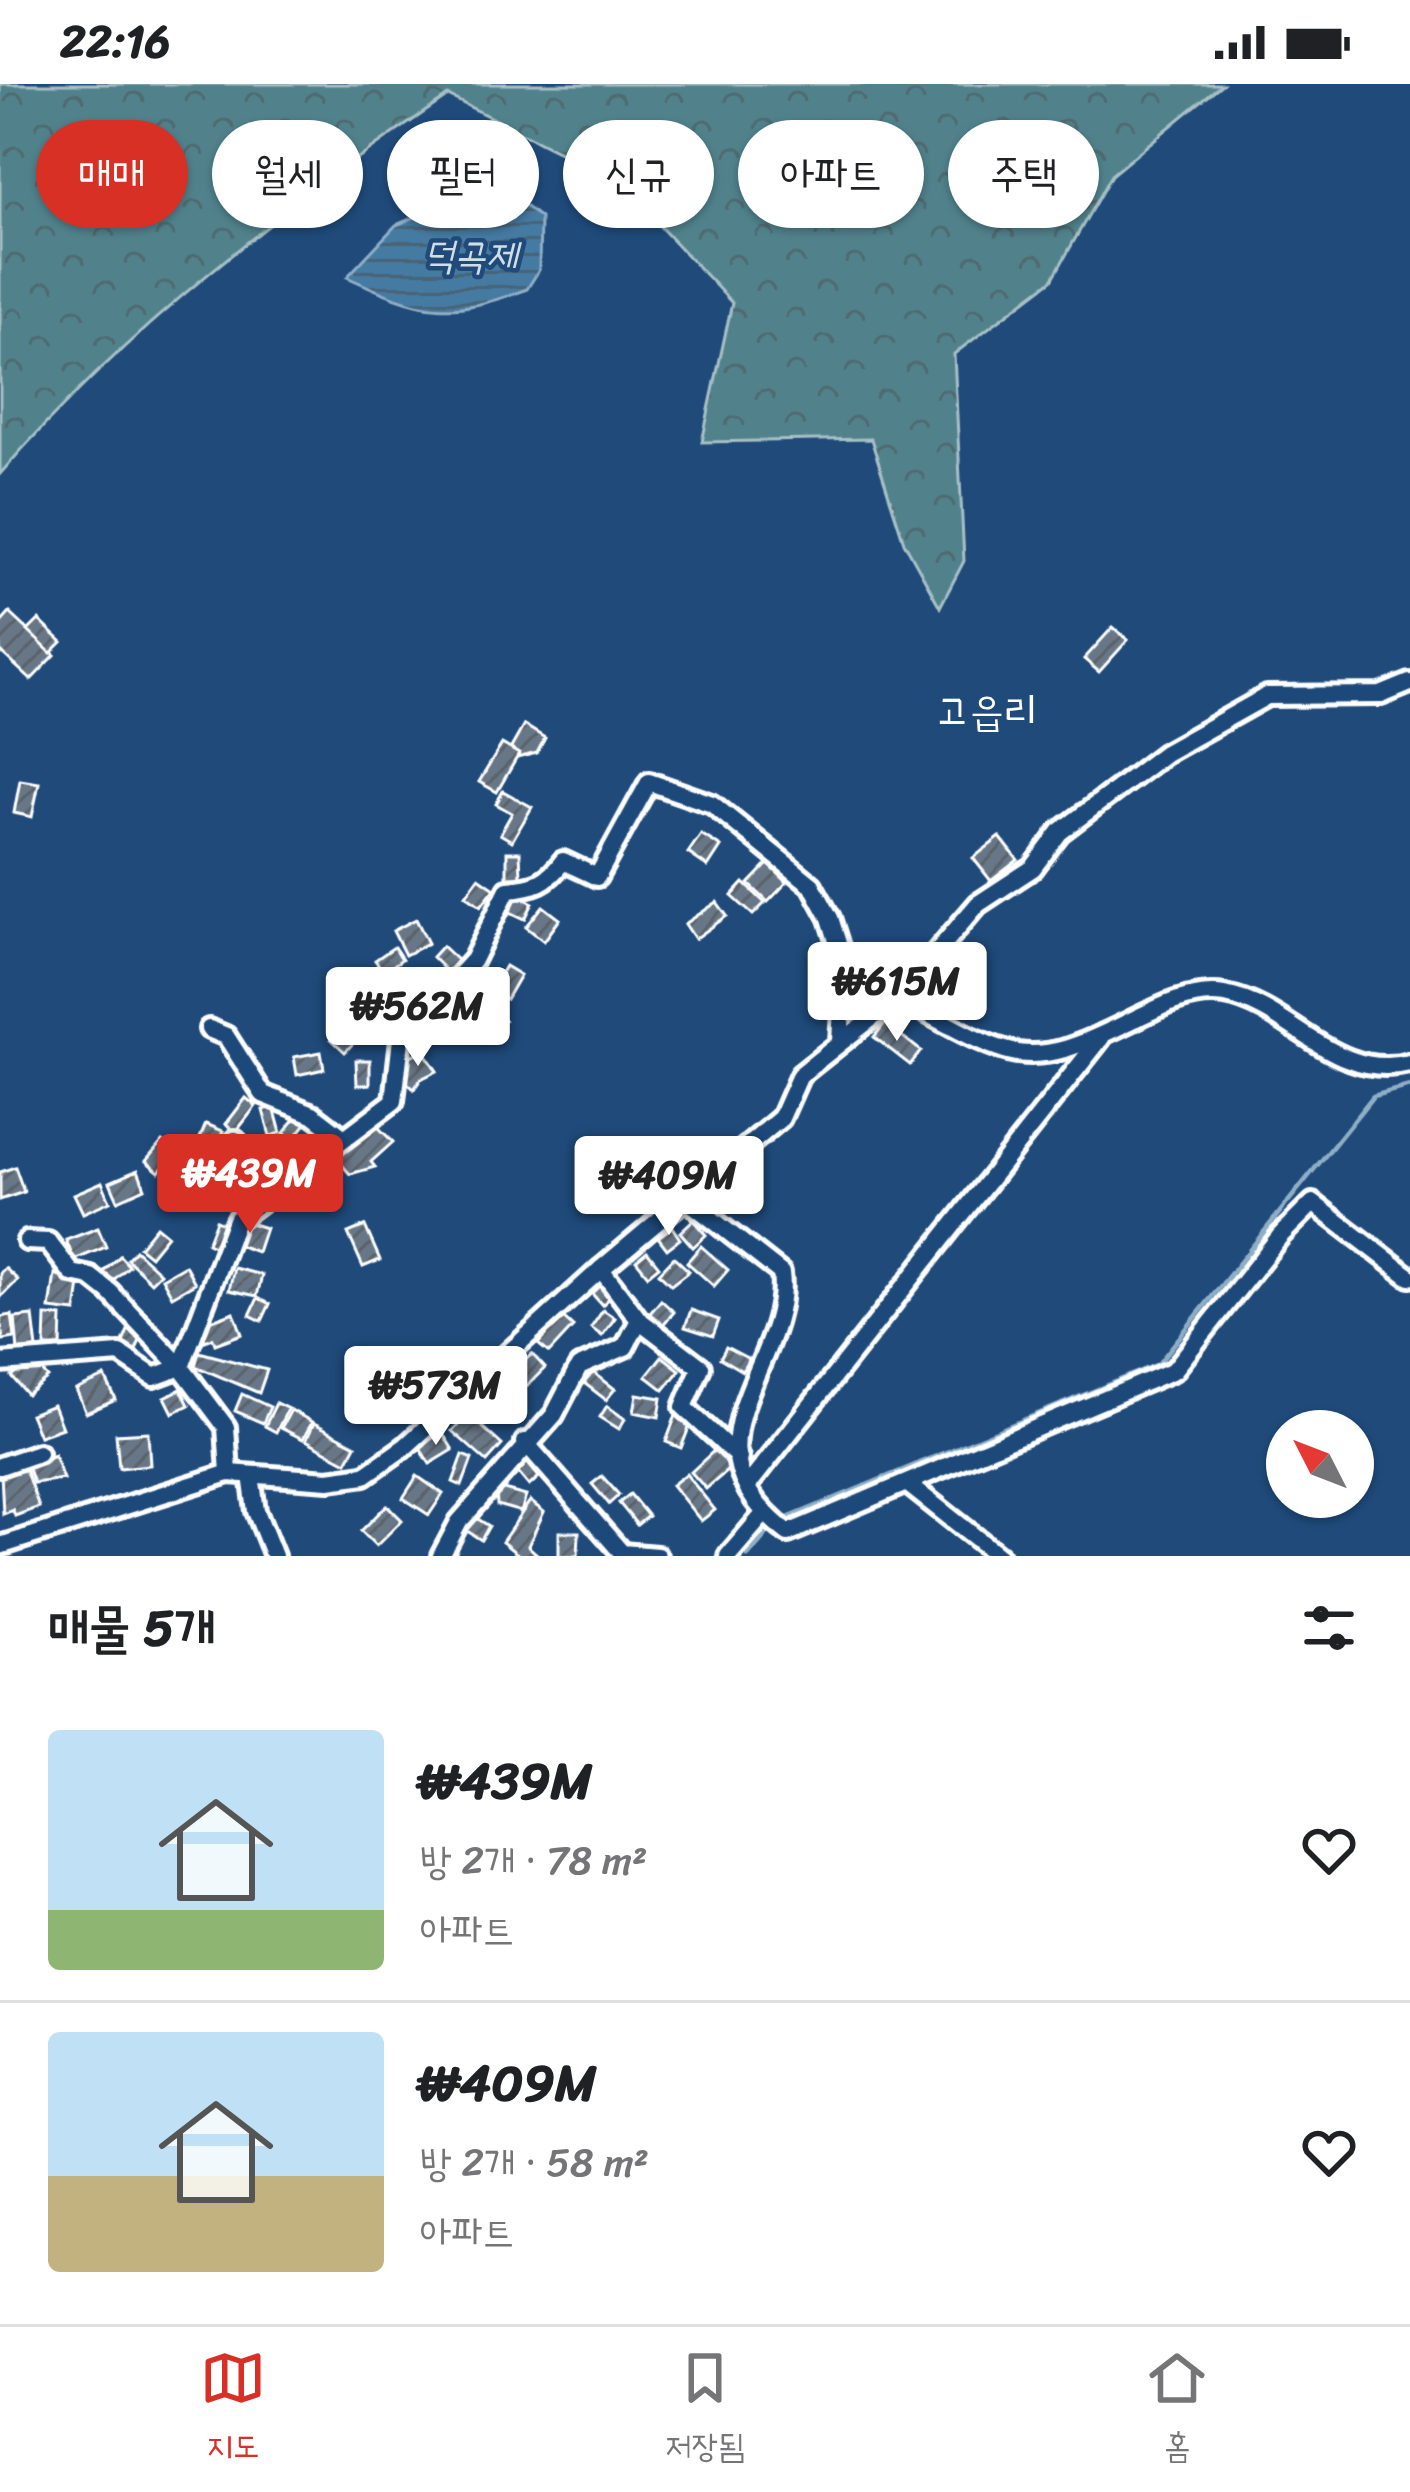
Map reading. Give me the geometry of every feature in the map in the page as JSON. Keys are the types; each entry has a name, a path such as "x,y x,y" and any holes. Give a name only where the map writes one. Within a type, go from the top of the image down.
{"street":[{"path":"0,1546 229,1474 329,1480 365,1475 406,1446 601,1268 781,1118 800,1075 897,998 978,904 1033,868 1060,832 1165,754 1267,696 1382,695 1410,683"},
{"path":"0,1363 120,1354 154,1377 181,1367 236,1220 394,1101 401,1040 473,961 508,890 536,887 550,879 563,861 597,878 649,782 734,818 812,885 830,918 845,966 840,1041"},
{"path":"897,998 1009,1052 1101,1038 1199,993 1229,995 1364,1068 1410,1063"},
{"path":"209,1029 226,1036 263,1094 313,1114 343,1137"},
{"path":"749,1484 1101,1038"},
{"path":"235,1140 279,1187"},
{"path":"686,1199 781,1273 780,1312 739,1417 739,1458 764,1515 788,1533 1174,1370 1280,1236 1313,1203 1410,1277"},
{"path":"27,1241 48,1242 72,1273 91,1277 110,1292 181,1367 226,1427 229,1474"},
{"path":"601,1268 639,1320 701,1367 684,1407 739,1458"},
{"path":"441,1556 459,1522 554,1414 579,1367 595,1365 625,1348 639,1320"},
{"path":"525,1442 622,1553 657,1556"},
{"path":"0,1466 38,1453"},
{"path":"251,1475 256,1511 274,1556"},
{"path":"909,1485 999,1556"},
{"path":"728,1556 764,1515"}],"green space":[{"path":"0,84 1222,84 1111,175 1099,196 1099,120 948,120 948,228 1081,228 1052,280 954,354 964,561 940,607 904,542 871,439 702,442 732,303 661,228 714,228 714,120 563,120 563,154 539,142 539,120 496,120 448,96 414,120 387,120 387,139 363,156 363,120 212,120 212,228 265,228 101,369 0,474"}],"water":[{"name":"덕곡제","path":"540,218 539,270 527,289 500,299 436,307 396,298 347,277 393,228 539,228"}],"building":[{"path":"10,613 55,655 31,680 0,651 0,624"},
{"path":"39,620 62,642 51,653 28,631"},
{"path":"1113,627 1128,640 1099,672 1084,659"},
{"path":"524,725 545,738 537,753 517,758 511,748"},
{"path":"502,744 519,754 497,792 479,782"},
{"path":"20,780 39,783 32,817 14,813"},
{"path":"503,791 532,807 512,841 500,834 512,813 496,804"},
{"path":"701,834 721,847 708,867 688,853"},
{"path":"1000,837 1018,860 991,881 973,858"},
{"path":"507,852 520,852 521,877 507,877"},
{"path":"768,864 787,882 768,902 749,884"},
{"path":"479,877 495,888 481,906 466,895"},
{"path":"744,883 765,903 753,915 732,896"},
{"path":"512,892 533,903 525,919 504,909"},
{"path":"717,902 727,916 695,939 685,924"},
{"path":"543,906 560,919 544,941 526,927"},
{"path":"416,919 428,943 405,955 393,931"},
{"path":"442,946 459,962 448,973 432,957"},
{"path":"394,947 402,959 384,972 375,960"},
{"path":"861,949 864,970 851,972 849,951"},
{"path":"505,966 520,975 506,999 491,989"},
{"path":"400,974 411,993 384,1009 373,990"},
{"path":"361,981 365,995 342,1002 338,987"},
{"path":"453,990 472,1007 458,1022 450,1015 437,1030 426,1020"},
{"path":"488,1002 504,1020 478,1031 469,1020"},
{"path":"374,1010 379,1021 348,1022 348,1012"},
{"path":"885,1023 921,1051 910,1065 874,1037"},
{"path":"345,1024 359,1037 345,1052 331,1039"},
{"path":"423,1050 437,1071 414,1089 401,1077 411,1056"},
{"path":"321,1052 324,1069 297,1075 294,1057"},
{"path":"356,1060 370,1060 370,1084 357,1085"},
{"path":"246,1098 256,1106 236,1132 226,1124"},
{"path":"274,1107 281,1133 270,1136 263,1110"},
{"path":"299,1114 308,1121 293,1140 284,1133"},
{"path":"206,1124 223,1131 211,1159 194,1152"},
{"path":"377,1126 393,1142 371,1162 375,1167 350,1174 337,1159 348,1143"},
{"path":"266,1140 280,1154 273,1161 282,1169 276,1176 247,1149"},
{"path":"162,1142 175,1153 159,1172 146,1161"},
{"path":"15,1167 24,1192 0,1200 0,1172"},
{"path":"138,1170 145,1188 118,1200 110,1182"},
{"path":"190,1171 198,1182 176,1196 169,1185"},
{"path":"326,1176 331,1205 302,1209 297,1181"},
{"path":"102,1182 110,1201 83,1213 74,1194"},
{"path":"216,1220 229,1226 220,1249 207,1243"},
{"path":"693,1220 706,1235 693,1247 680,1232"},
{"path":"243,1221 265,1228 257,1252 235,1244"},
{"path":"156,1226 167,1235 150,1256 139,1247"},
{"path":"365,1226 380,1260 363,1267 348,1233"},
{"path":"672,1227 680,1239 667,1249 658,1237"},
{"path":"98,1228 106,1247 74,1260 66,1240"},
{"path":"701,1246 728,1270 714,1286 687,1262"},
{"path":"135,1250 160,1273 151,1282 127,1259"},
{"path":"647,1251 659,1266 648,1275 636,1260"},
{"path":"120,1256 129,1266 108,1285 99,1276"},
{"path":"674,1257 689,1271 671,1285 659,1273"},
{"path":"185,1265 195,1283 172,1296 162,1278"},
{"path":"5,1268 18,1280 0,1298 0,1273"},
{"path":"234,1268 262,1275 257,1296 229,1290"},
{"path":"55,1274 80,1285 76,1312 50,1309"},
{"path":"601,1277 615,1293 602,1305 588,1289"},
{"path":"258,1298 270,1304 262,1321 250,1315"},
{"path":"661,1300 674,1312 659,1329 646,1318"},
{"path":"603,1310 615,1318 602,1336 591,1328"},
{"path":"691,1310 719,1320 713,1336 685,1327"},
{"path":"234,1312 242,1334 215,1344 213,1338 205,1341 199,1325"},
{"path":"12,1315 15,1338 3,1340 0,1317"},
{"path":"33,1316 37,1349 18,1351 15,1318"},
{"path":"46,1316 62,1317 61,1347 45,1347"},
{"path":"562,1317 573,1327 549,1353 538,1344"},
{"path":"129,1328 143,1333 136,1350 122,1345"},
{"path":"726,1347 749,1359 742,1371 720,1358"},
{"path":"199,1352 267,1370 259,1393 195,1366"},
{"path":"532,1354 545,1368 527,1386 513,1372"},
{"path":"662,1356 680,1370 664,1390 646,1376"},
{"path":"32,1360 48,1378 27,1395 12,1377"},
{"path":"593,1372 615,1389 606,1400 584,1383"},
{"path":"105,1377 116,1400 86,1413 76,1390"},
{"path":"508,1384 523,1404 502,1419 488,1399"},
{"path":"181,1389 189,1405 173,1413 165,1397"},
{"path":"242,1394 270,1407 263,1423 235,1411"},
{"path":"637,1394 662,1398 659,1417 634,1412"},
{"path":"276,1403 288,1409 276,1432 265,1426"},
{"path":"53,1405 62,1428 39,1436 30,1414"},
{"path":"607,1406 625,1419 619,1429 600,1417"},
{"path":"291,1410 312,1422 303,1439 281,1428"},
{"path":"468,1414 502,1445 487,1462 452,1431"},
{"path":"676,1415 692,1420 681,1448 666,1442"},
{"path":"314,1423 356,1445 347,1462 306,1440"},
{"path":"148,1432 150,1465 119,1468 116,1434"},
{"path":"442,1432 453,1450 430,1464 419,1447"},
{"path":"718,1447 734,1465 706,1489 691,1472"},
{"path":"529,1452 535,1460 529,1465 539,1477 529,1486 512,1466"},
{"path":"54,1455 63,1479 33,1483 27,1466"},
{"path":"463,1455 472,1459 462,1486 453,1482"},
{"path":"23,1464 39,1507 15,1516 13,1510 3,1514 1,1472"},
{"path":"686,1474 715,1510 701,1521 672,1485"},
{"path":"417,1476 443,1494 429,1515 403,1498"},
{"path":"602,1476 619,1495 609,1504 592,1484"},
{"path":"496,1488 526,1496 521,1512 497,1505"},
{"path":"630,1494 648,1516 637,1525 619,1503"},
{"path":"530,1501 544,1512 528,1546 538,1555 520,1556 502,1542"},
{"path":"387,1505 402,1520 376,1546 361,1531"},
{"path":"470,1514 489,1526 481,1540 461,1527"},
{"path":"559,1532 579,1532 578,1556 559,1556"}],"waterway":[{"path":"785,1519 1158,1364 1373,1096 1410,1086"},
{"path":"748,1556 775,1524"}],"district":[{"name":"고읍리","path":"987,711"}]}
